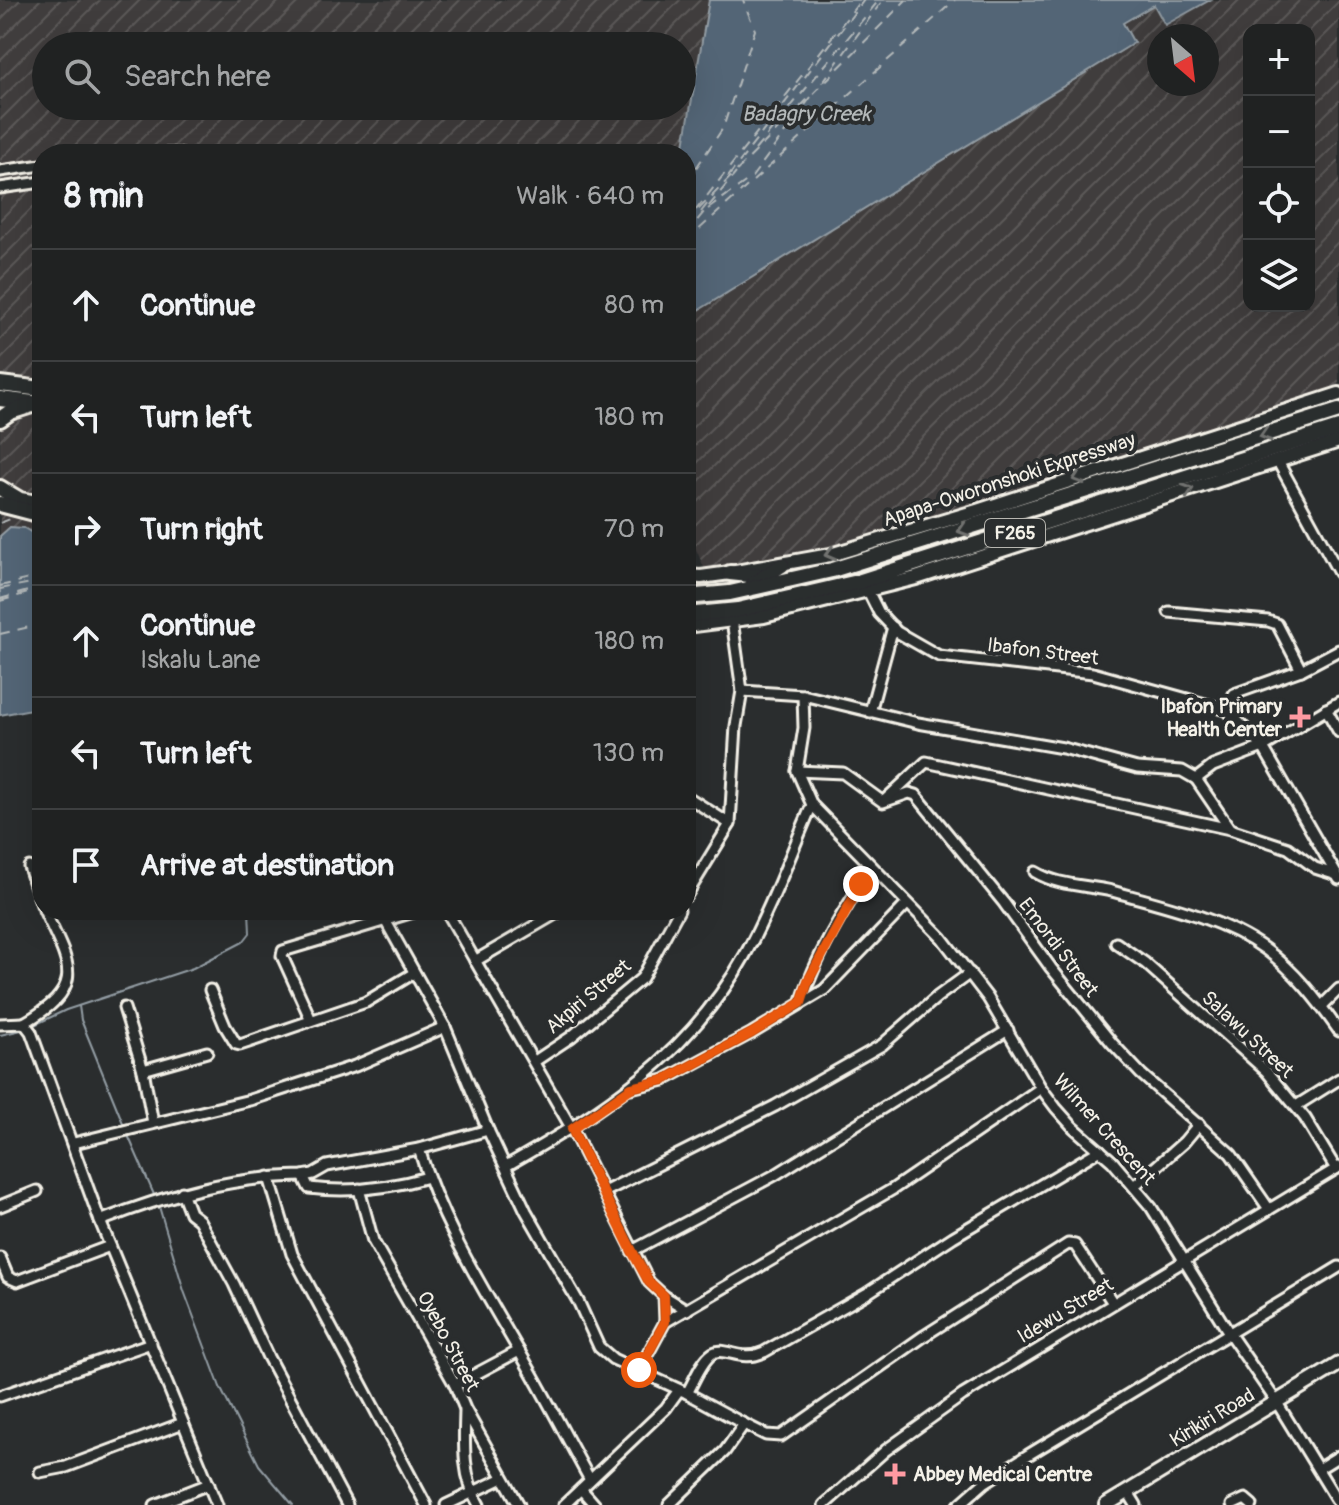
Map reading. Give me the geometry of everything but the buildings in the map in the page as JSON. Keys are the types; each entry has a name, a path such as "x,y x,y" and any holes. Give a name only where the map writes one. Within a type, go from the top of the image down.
{"highway":[{"path":"0,384 32,395"},
{"path":"0,399 32,398"},
{"path":"0,419 32,402"},
{"name":"Apapa-Oworonshoki Expressway","path":"696,596 730,593 788,581 909,547 1339,411"},
{"name":"F265","path":"696,614 765,610 816,599 1339,428"},
{"path":"0,488 20,500 32,502"},
{"path":"0,504 32,512"},
{"path":"730,593 749,587 782,565"},
{"path":"730,573 788,581"},
{"path":"765,610 793,601 816,599"}],"main road":[{"name":"Apapa-Oworonshoki Expressway","path":"696,577 830,555 963,516 1339,394"},
{"path":"816,599 868,591 916,578 1339,441"},
{"path":"696,625 732,620 765,610"},
{"name":"Kirikiri Road","path":"1106,1505 1339,1364"}],"street":[{"path":"0,171 32,166"},
{"path":"0,188 32,183"},
{"path":"1277,460 1339,573"},
{"name":"Ibafon Street","path":"868,591 879,613 893,627 939,656 1093,673 1227,710"},
{"path":"1169,612 1277,624 1301,670"},
{"path":"696,880 730,824 736,726 742,691 732,620"},
{"path":"870,712 893,627"},
{"path":"1338,877 1263,747 1227,710 1234,694 1301,670 1339,650"},
{"path":"742,691 803,695 870,712 1063,748 1137,768 1182,771 1196,779 1230,829"},
{"path":"803,695 804,728 797,771 843,773 883,802 926,762 1230,829 1288,848 1315,868 1338,877"},
{"path":"1196,779 1213,766 1263,747 1339,702"},
{"path":"1326,709 1339,732"},
{"name":"Wilmer Crescent","path":"797,771 812,805 942,938 970,973 1041,1088 1073,1127 1134,1186 1185,1259 1339,1504"},
{"name":"Emordi Street","path":"883,802 909,793 916,795 1112,1043 1141,1074 1231,1154 1269,1209"},
{"path":"696,802 730,824"},
{"path":"506,1166 572,1129 631,1088 692,1031 712,1007 745,955 812,805"},
{"path":"29,867 32,876"},
{"path":"801,1003 808,981 854,896 873,870"},
{"path":"1035,872 1055,881 1107,890 1159,905 1233,931 1279,960 1322,1006 1339,1031"},
{"path":"631,1088 664,1080 752,1033 828,987 907,904"},
{"path":"0,1024 28,1027 66,987 69,973 66,957 49,920"},
{"path":"311,1020 282,952 385,920 445,1027 526,1211 579,1303 599,1347 613,1359 773,1436 787,1433 924,1336 1068,1244 1075,1245 1113,1303"},
{"path":"452,920 535,1061 649,1282 687,1310"},
{"path":"475,961 544,920"},
{"name":"Akpiri Street","path":"535,1061 571,1037 642,978 674,920"},
{"name":"Salawu Street","path":"1116,943 1145,963 1246,1052 1296,1106 1338,1168"},
{"path":"210,990 236,1044 366,1002 414,973"},
{"path":"604,1192 775,1106 882,1045 970,973"},
{"path":"1322,1006 1339,989"},
{"path":"124,1008 143,1070 153,1123"},
{"path":"28,1027 74,1143 100,1221 217,1505"},
{"path":"74,1143 250,1100 355,1066 445,1027"},
{"path":"632,1251 775,1175 1008,1030"},
{"path":"143,1070 207,1052"},
{"path":"1296,1106 1339,1079"},
{"path":"665,1322 893,1189 1041,1088"},
{"path":"1134,1186 1184,1142 1199,1124"},
{"path":"100,1221 182,1192 240,1180 303,1176 327,1166 419,1149 488,1130"},
{"path":"419,1149 460,1249 590,1480"},
{"path":"564,1505 683,1391 715,1352 746,1358 764,1352 866,1294 953,1237 1100,1150"},
{"name":"Idewu Street","path":"824,1505 886,1450 963,1395 1338,1168"},
{"path":"303,1176 309,1188 359,1189 405,1184 428,1177"},
{"path":"269,1177 292,1254 426,1505"},
{"name":"Oyebo Street","path":"359,1189 373,1241 519,1505"},
{"path":"0,1206 37,1191"},
{"path":"182,1192 190,1213 199,1220 234,1284 268,1357 347,1505"},
{"path":"0,1258 8,1277 17,1281 110,1246"},
{"path":"959,1505 1028,1455 1339,1267"},
{"path":"639,1370 665,1322 664,1296"},
{"path":"0,1396 151,1343"},
{"path":"455,1385 519,1351"},
{"path":"465,1409 463,1447 472,1493 479,1505"},
{"path":"40,1472 66,1467 183,1423"},
{"path":"669,1505 725,1451 744,1424"},
{"path":"1318,1469 1339,1456"},
{"path":"446,1505 503,1478"},
{"path":"155,1505 209,1484"},
{"path":"581,1489 595,1505"},
{"path":"1128,1492 1136,1505"},
{"path":"973,1493 981,1505"},
{"path":"1232,1505 1249,1502"}],"shaded area":[{"path":"0,0 709,0 696,77 696,32 32,32 32,120 689,120 685,144 32,144 32,533 25,528 0,536"},
{"path":"1210,0 1339,0 1339,397 877,543 707,574 696,549 696,312 1133,42 1123,23 1154,5 1165,24"}],"water":[{"name":"Badagry Creek","path":"709,0 1210,0 1167,24 1154,5 1123,23 1134,43 696,312 696,144 684,144 688,120 696,120 696,76"},
{"path":"10,527 24,528 32,533 32,709 0,715 0,536"}],"waterway":[{"path":"32,1026 66,1010 193,968 243,942 250,933 249,920"},
{"path":"79,1006 81,1020 125,1128"},
{"path":"0,1035 26,1029"},
{"path":"127,1133 155,1197"},
{"path":"158,1203 184,1291 220,1387 259,1465 293,1505"}],"ferry route":[{"path":"696,168 723,128 755,30 743,0"},
{"path":"696,210 861,0"},
{"path":"728,177 864,0"},
{"path":"755,150 879,0"},
{"path":"822,83 883,0"},
{"path":"696,212 906,0"},
{"path":"696,232 955,0"},
{"path":"708,209 752,177 811,97"},
{"path":"696,222 736,173"},
{"path":"701,212 714,195"},
{"path":"696,218 703,213"},
{"path":"0,523 18,516"},
{"path":"0,586 32,578"},
{"path":"0,589 32,583"},
{"path":"0,599 32,590"},
{"path":"0,601 32,592"},
{"path":"0,634 32,626"}],"place":[{"name":"Ibafon Primary Health Center","path":"1300,717"},
{"name":"Abbey Medical Centre","path":"895,1474"}],"route":[{"path":"639,1370 665,1322 664,1296 649,1282 572,1129 631,1088 664,1080 781,1017 801,1003 808,981 861,884"}]}
